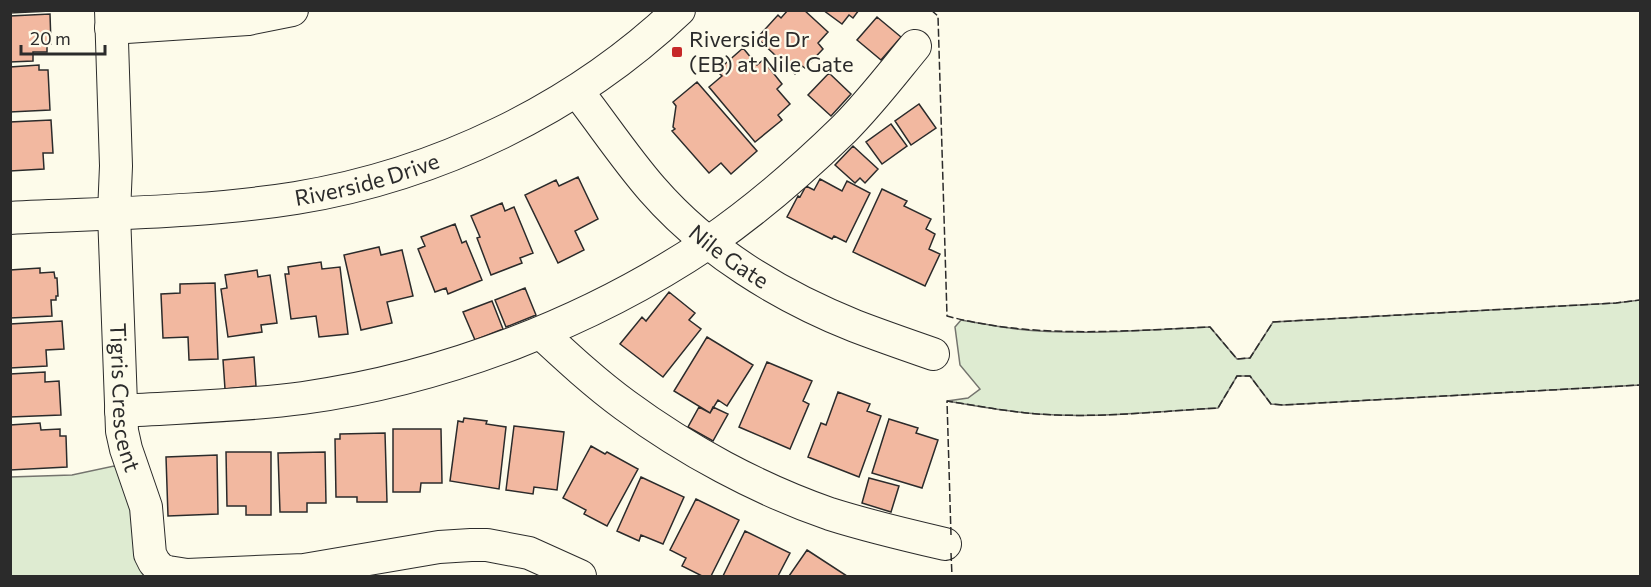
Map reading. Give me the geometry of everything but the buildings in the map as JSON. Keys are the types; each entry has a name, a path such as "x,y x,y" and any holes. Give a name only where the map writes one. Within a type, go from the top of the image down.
{"street":[{"path":"111,19 248,19 292,10"},
{"name":"Riverside Drive","path":"10,218 237,205 296,198 342,189 436,160 485,140 577,91 640,44 679,10"},
{"name":"Tigris Crescent","path":"111,19 116,166 114,213 122,411 126,449 146,507 150,554 160,573"},
{"path":"122,411 304,398 395,380 446,367 542,333 621,293 708,242 801,168 845,128 915,46"},
{"name":"Nile Gate","path":"577,91 652,189 708,242 760,279 803,302 854,326 933,354"},
{"path":"542,333 625,405 668,434 741,476 830,513 884,530 945,544"},
{"path":"160,573 187,575 304,570 439,547 488,545 529,553 580,576"}],"green space":[{"path":"1640,300 1640,385 1283,405 1271,404 1250,376 1237,376 1218,408 1057,415 1016,412 947,401 968,398 980,389 960,365 955,327 961,320 1016,329 1065,332 1210,327 1237,359 1250,358 1273,322"},
{"path":"114,466 124,471 146,576 11,576 10,477 72,475"}],"fence":[{"path":"931,10 938,16 947,316 979,323 1045,331 1210,327 1237,359 1250,358 1273,322 1640,300"},
{"path":"951,535 947,401 1016,412 1057,415 1218,408 1237,376 1250,376 1271,404 1283,405 1640,385"},
{"path":"951,553 952,576"}],"place":[{"name":"Riverside Dr (EB) at Nile Gate","path":"677,52"}]}
